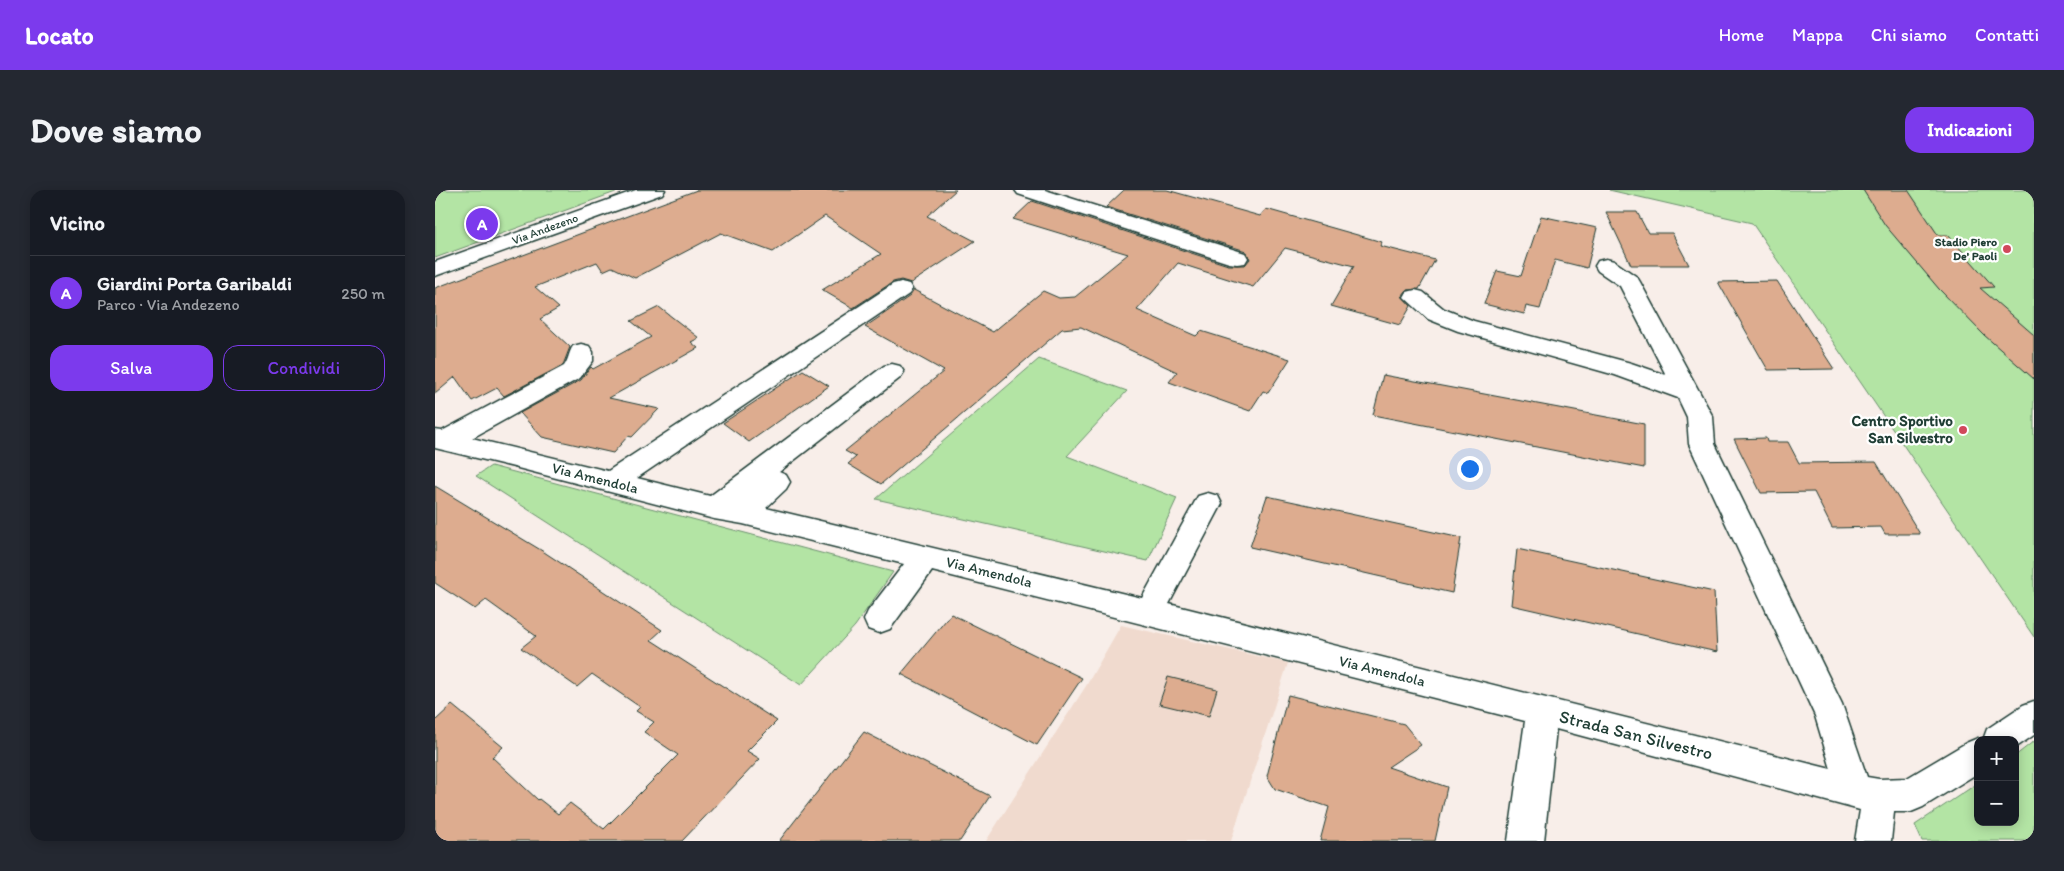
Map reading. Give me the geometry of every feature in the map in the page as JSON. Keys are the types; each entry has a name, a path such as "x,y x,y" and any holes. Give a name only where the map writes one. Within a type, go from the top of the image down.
{"street":[{"name":"Via Andezeno","path":"435,269 655,190"},
{"path":"1025,190 1237,258"},
{"path":"1606,266 1629,282 1701,417 1702,444 1867,794 1873,841"},
{"path":"611,482 901,289"},
{"path":"1415,297 1437,314 1466,326 1623,369 1687,392"},
{"path":"440,440 572,372 581,361 581,352"},
{"path":"714,508 892,372"},
{"name":"Via Amendola","path":"440,440 714,508 743,513 926,557 1542,712"},
{"path":"743,513 777,482"},
{"path":"1149,613 1208,504"},
{"path":"879,620 926,557"},
{"name":"Strada San Silvestro","path":"1526,841 1542,712 1867,794 1911,794 1974,756"},
{"path":"2005,736 2034,716"}],"shaded area":[{"path":"1121,625 1288,663 1231,841 986,841 1086,686"}],"green space":[{"path":"435,190 621,190 435,258"},
{"name":"Centro Sportivo San Silvestro","path":"1609,190 2034,190 2034,637 1752,223"},
{"path":"1039,359 1127,391 1067,456 1177,498 1148,561 876,499"},
{"path":"491,466 893,572 855,626 801,685 476,476"},
{"path":"2034,741 2034,841 1922,841 1915,825 1974,786 1974,826 2019,826 2019,753"}],"building":[{"path":"697,190 956,190 927,216 975,241 911,283 901,280 893,282 853,308 822,290 881,254 825,216 773,252 721,233 635,278 612,267 603,271 597,262 535,287 559,308 540,319 570,347 563,365 504,396 497,388 472,401 455,377 435,394 435,288"},
{"path":"1124,190 1167,190 1260,216 1266,209 1382,242 1380,246 1435,260 1419,289 1407,290 1402,296 1411,306 1400,325 1331,306 1354,266 1285,248 1253,287 1178,263 1137,310 1196,336 1201,331 1290,359 1268,393 1263,391 1250,411 1169,382 1177,372 1081,327 1062,329 881,484 848,464 856,457 845,451 944,371 865,327 910,296 914,290 993,332 1043,291 1059,298 1075,297 1128,254 1013,219 1032,201 1228,265 1245,265 1250,259 1246,251 1106,207"},
{"path":"1863,190 1908,190 1938,235 1948,235 1994,287 1980,288 2034,335 2034,379 1984,335 1939,289 1885,225"},
{"path":"1606,212 1637,212 1648,233 1672,233 1689,265 1631,265"},
{"path":"1541,216 1597,228 1587,268 1555,260 1540,309 1526,306 1524,314 1484,304 1497,271 1521,276"},
{"path":"1777,281 1834,369 1768,370 1718,282"},
{"path":"659,307 699,338 691,342 698,348 609,398 659,409 632,437 628,436 613,453 542,437 520,413 581,380 591,367 593,369 651,337 631,321"},
{"path":"803,370 829,386 749,442 723,423"},
{"path":"1383,375 1644,424 1644,468 1373,415"},
{"path":"1766,438 1767,442 1788,442 1799,463 1876,462 1920,534 1885,534 1881,527 1832,528 1814,492 1761,493 1734,439"},
{"path":"435,486 544,552 662,630 651,640 777,721 747,751 760,759 682,841 435,841 435,721 452,705 503,747 492,757 538,800 558,814 570,803 604,829 678,755 644,732 654,722 636,711 640,707 592,674 577,687 521,648 536,636 486,600 475,609 435,583"},
{"path":"1267,496 1461,538 1452,593 1250,547"},
{"path":"1517,549 1714,592 1717,652 1511,605"},
{"path":"951,614 1082,678 1037,745 901,674"},
{"path":"1168,677 1217,689 1209,716 1159,704"},
{"path":"1288,695 1404,724 1421,745 1388,767 1447,787 1435,841 1320,841 1329,807 1275,789 1267,776"},
{"path":"864,732 990,796 960,841 779,841"}],"place":[{"name":"Giardini Porta Garibaldi","path":"482,224"},
{"name":"Stadio Piero De' Paoli","path":"2007,249"},
{"name":"Centro Sportivo San Silvestro","path":"1963,430"}]}
